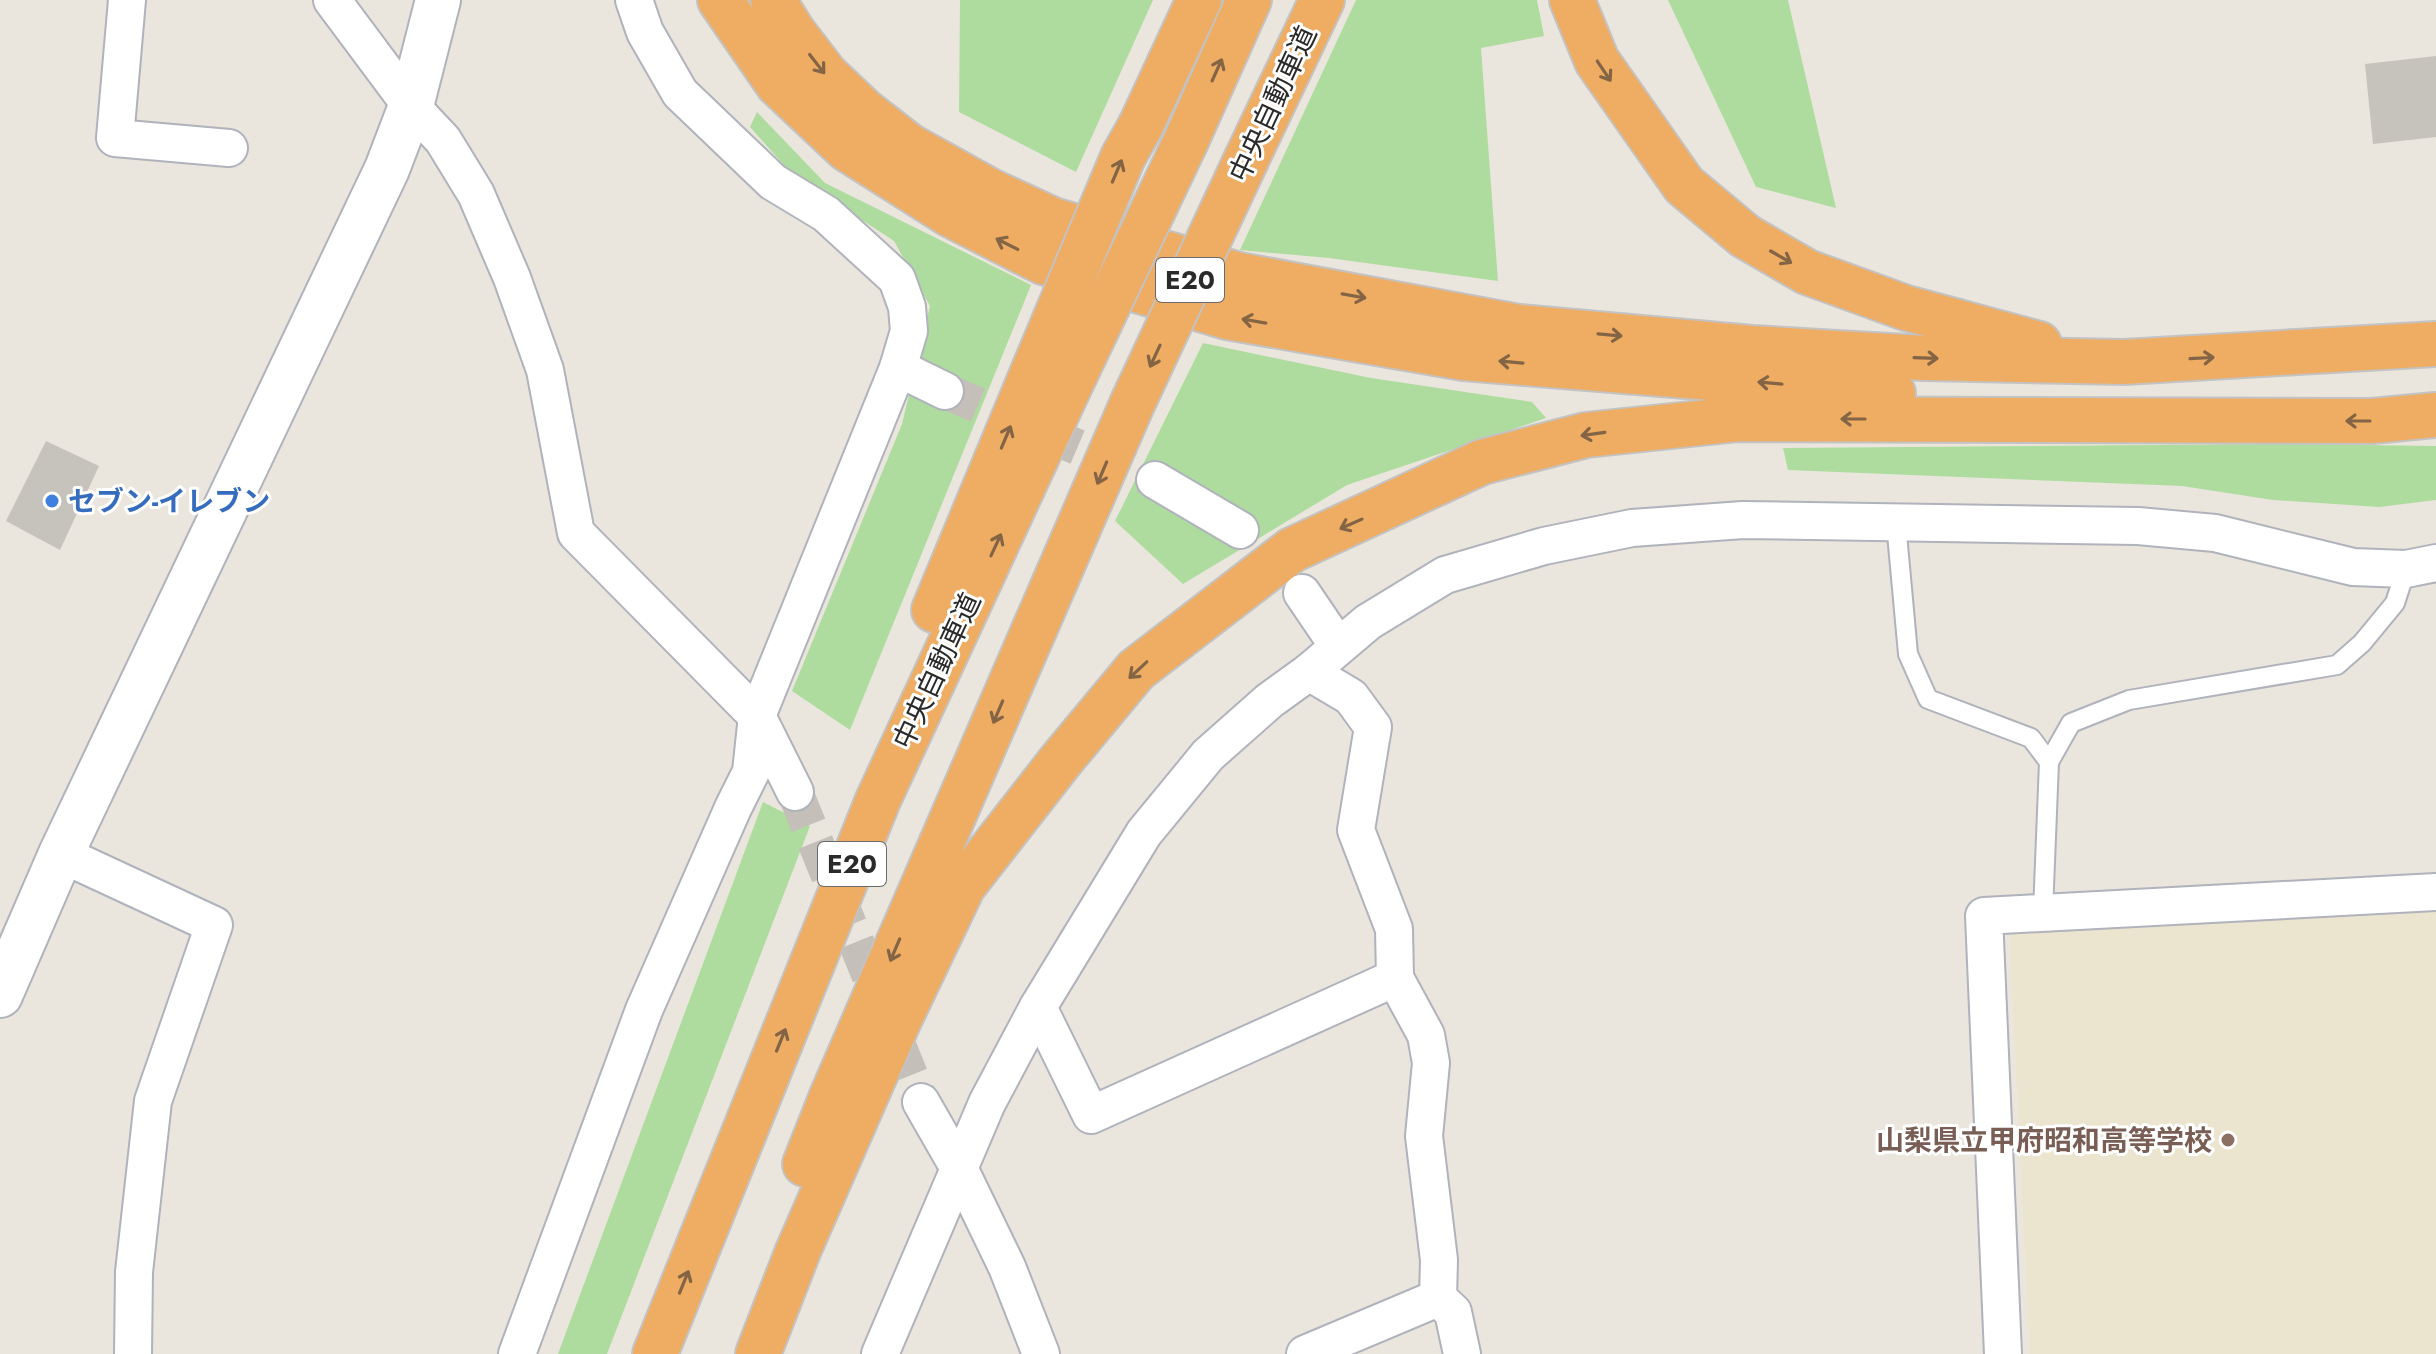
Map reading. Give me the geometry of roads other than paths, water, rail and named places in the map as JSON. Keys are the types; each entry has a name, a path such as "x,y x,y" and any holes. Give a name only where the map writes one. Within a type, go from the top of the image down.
{"highway":[{"path":"720,0 778,84 847,149 951,215 1043,262 1227,317 1464,358 2239,420"},
{"path":"773,0 826,75 864,111 909,146 990,191 1053,220 1239,275 1519,327 1752,348 1924,358 2124,362 2436,344"},
{"path":"1052,378 1123,157 1199,0"},
{"name":"E20","path":"655,1354 878,800 920,645 1052,378 1186,141 1249,0"},
{"name":"中央自動車道","path":"730,1354 832,1096 1133,402 1322,0"},
{"path":"1572,0 1597,61 1684,185 1745,236 1807,272 1906,308 2038,344 2124,362"},
{"path":"758,1354 798,1251 899,1020 963,886 1136,670 1292,550 1482,462 1586,435 1738,419 2372,421 2436,415"}],"street":[{"path":"127,0 115,138 229,148"},
{"path":"332,0 411,106 443,140 476,194 512,278 545,370 576,533 757,716 795,792"},
{"path":"0,995 61,854 380,184 411,106 438,0"},
{"path":"517,1354 644,1010 751,772 757,716 898,368 909,331 907,307 897,279 826,214 773,182 680,93 645,32 634,0"},
{"path":"898,368 945,391"},
{"path":"1155,480 1240,530"},
{"path":"880,1354 987,1103 1038,1007 1153,821 1208,755 1269,701 1368,622 1445,575 1544,546 1632,528 1743,520 2153,527 2215,533 2353,567 2421,566"},
{"path":"1302,593 1338,646"},
{"path":"1309,672 1351,697 1373,727 1356,830 1394,929 1395,978 1426,1035 1431,1063 1424,1136 1439,1260 1438,1298 1453,1312 1462,1354"},
{"path":"61,854 214,925 153,1101 134,1272 133,1354"},
{"path":"2003,1354 1984,916 2436,892"},
{"path":"1038,1007 1091,1115 1395,978"},
{"path":"921,1102 960,1170 1007,1267 1041,1354"},
{"path":"1305,1354 1438,1298"}],"lane":[{"path":"1896,523 1908,654 1928,699 2031,738 2049,762"},
{"path":"2043,912 2049,762 2071,723 2129,700 2337,665 2362,643 2421,566"}],"tunnel":[{"path":"945,391 1155,480"},
{"path":"795,792 921,1102"}],"place":[{"name":"セブン-イレブン","path":"52,501"},
{"name":"山梨県立甲府昭和高等学校","path":"2228,1140"}]}
